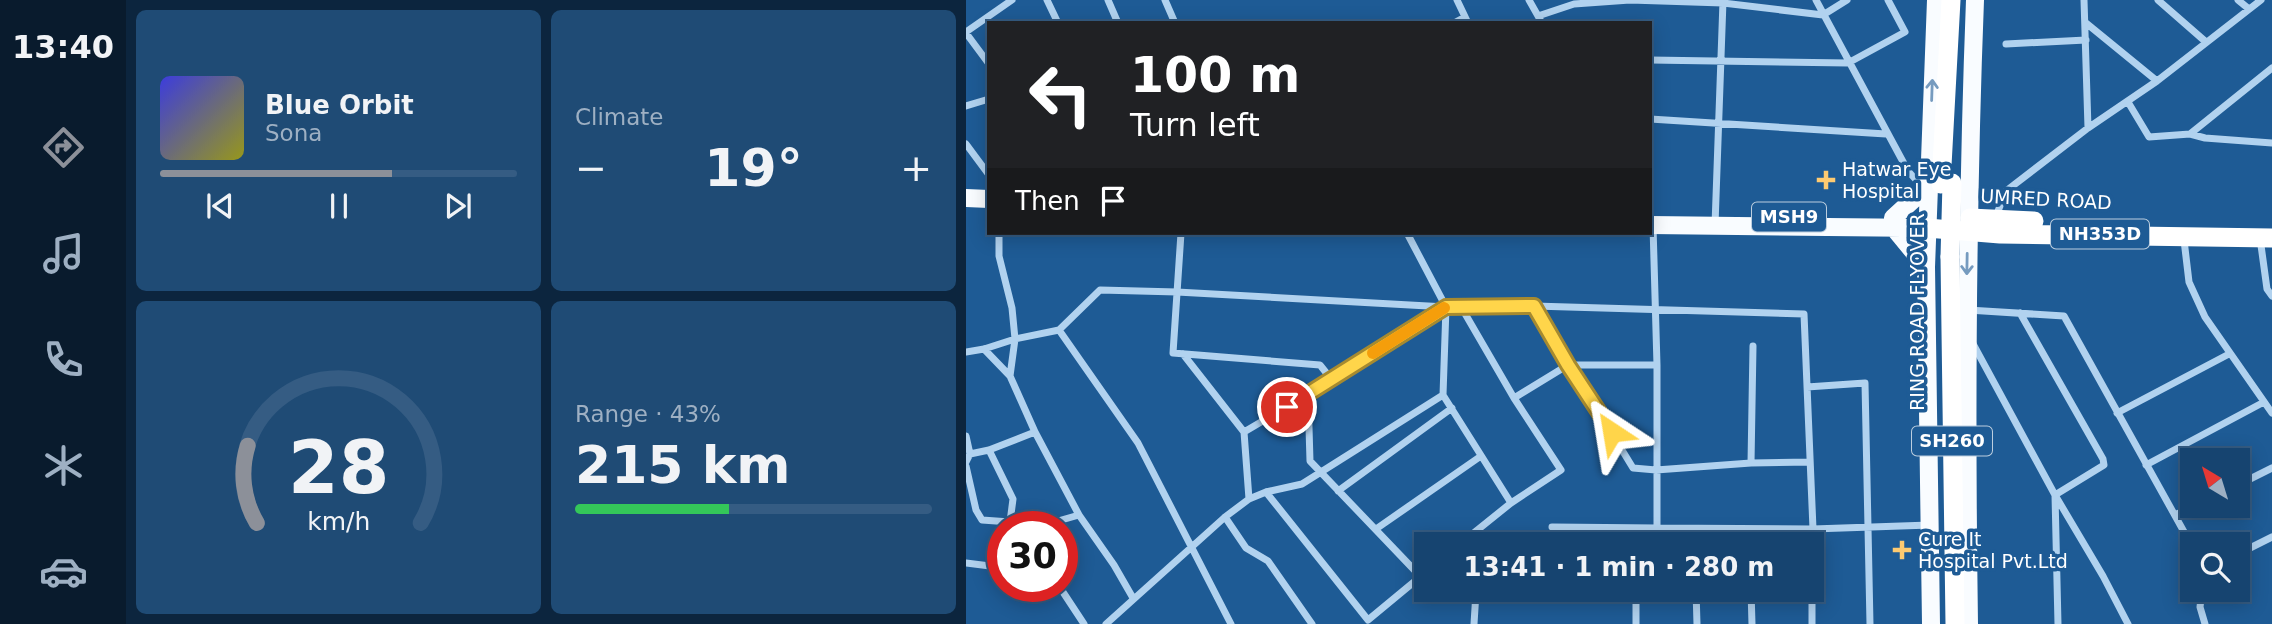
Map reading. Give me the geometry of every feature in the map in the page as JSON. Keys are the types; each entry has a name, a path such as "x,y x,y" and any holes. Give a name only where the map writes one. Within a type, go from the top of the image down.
{"highway":[{"name":"RING ROAD FLYOVER","path":"1944,186 1951,0"},
{"name":"RING ROAD FLYOVER","path":"1941,624 1938,261 1962,0"},
{"name":"UMRED ROAD","path":"1968,224 1994,219 2184,233"},
{"name":"NH353D","path":"1927,223 1968,224 2000,234 2268,235"},
{"name":"RING ROAD FLYOVER","path":"1938,261 1955,624"}],"main road":[{"path":"1936,0 1944,186 1968,224 1966,332 1969,624"},
{"path":"1931,624 1930,525 1938,261 1927,223 1944,186 1975,0"},
{"path":"1893,223 1944,186"},
{"path":"966,187 987,188"},
{"path":"966,198 987,199"},
{"name":"MSH9","path":"1652,222 1893,223"},
{"path":"1893,223 1927,223"},
{"path":"1893,223 1938,261"}],"street":[{"path":"993,19 1012,0"},
{"path":"1048,0 1057,21"},
{"path":"1108,0 1117,21"},
{"path":"1166,0 1174,21"},
{"path":"1457,0 1466,20"},
{"path":"1529,0 1540,20 1574,4 1630,0 1723,2 1824,15 1847,0"},
{"path":"1816,0 1886,134 1913,179 1944,186"},
{"path":"1652,60 1848,63 1905,32 1888,0"},
{"path":"2084,0 2088,128"},
{"path":"2158,0 2206,42"},
{"path":"2238,0 2249,9"},
{"path":"1994,219 2006,191 2088,128 2157,81 2261,0"},
{"path":"1715,221 1723,2"},
{"path":"987,22 966,32 987,61"},
{"path":"2086,23 2157,81"},
{"path":"2006,44 2086,40"},
{"path":"2190,134 2272,68"},
{"path":"966,106 987,100"},
{"path":"2128,102 2149,137 2190,134 2205,138 2272,143"},
{"path":"1652,119 1886,134"},
{"path":"966,144 987,172"},
{"path":"2184,233 2189,282 2205,317 2272,413"},
{"path":"999,235 999,256 1012,308 1015,339 1010,376"},
{"path":"1181,235 1173,353 1320,365 1332,380"},
{"path":"1408,235 1446,307 1443,395 1511,503"},
{"path":"1652,235 1657,365 1657,532"},
{"path":"2268,235 2267,289 2272,296"},
{"path":"966,352 1059,330 1100,290 1446,307 1534,306 1804,314 1813,532"},
{"path":"1460,305 1514,398 1561,470 1511,503 1475,532"},
{"path":"1534,306 1633,468 1656,470 1810,462"},
{"path":"1244,432 1446,307"},
{"path":"1967,310 2064,316 2184,532"},
{"path":"2020,313 2104,459 2104,465 2055,495"},
{"path":"1059,330 1138,443 1231,624"},
{"path":"1966,332 2128,624"},
{"path":"1751,463 1753,346"},
{"path":"984,349 1010,376 1035,432 1079,515 1133,598"},
{"path":"1183,354 1244,432 1249,499"},
{"path":"2118,413 2229,354"},
{"path":"1514,398 1568,365 1657,365"},
{"path":"1807,387 1865,383 1870,624"},
{"path":"1308,394 1310,461 1414,565"},
{"path":"1106,624 1225,517 1249,499 1266,492 1302,484 1443,395"},
{"path":"2146,465 2264,402"},
{"path":"1338,491 1452,408"},
{"path":"970,454 989,450 1035,432"},
{"path":"966,436 970,454 966,464 976,510 982,520 987,521"},
{"path":"989,450 1013,499 1012,511"},
{"path":"1376,529 1481,456"},
{"path":"2250,479 2272,468"},
{"path":"1266,492 1369,622 1414,582"},
{"path":"2055,495 2059,624"},
{"path":"2175,515 2180,513"},
{"path":"1225,517 1245,548 1268,561 1312,624"},
{"path":"1552,527 1813,529 1930,525"},
{"path":"2250,548 2272,537"},
{"path":"966,563 987,566"},
{"path":"1070,602 1084,624"},
{"path":"1474,624 1475,602"},
{"path":"1636,602 1636,624"},
{"path":"1696,602 1697,624"},
{"path":"1751,602 1752,624"},
{"path":"1811,602 1812,624"},
{"path":"2201,602 2205,624"}],"slow traffic":[{"path":"1373,353 1444,308"}],"place":[{"name":"Hatwar Eye Hospital","path":"1826,180"},
{"name":"Cure It Hospital Pvt.Ltd","path":"1902,550"}],"route":[{"path":"1287,407 1446,307 1534,306 1568,365 1612,432"}]}
